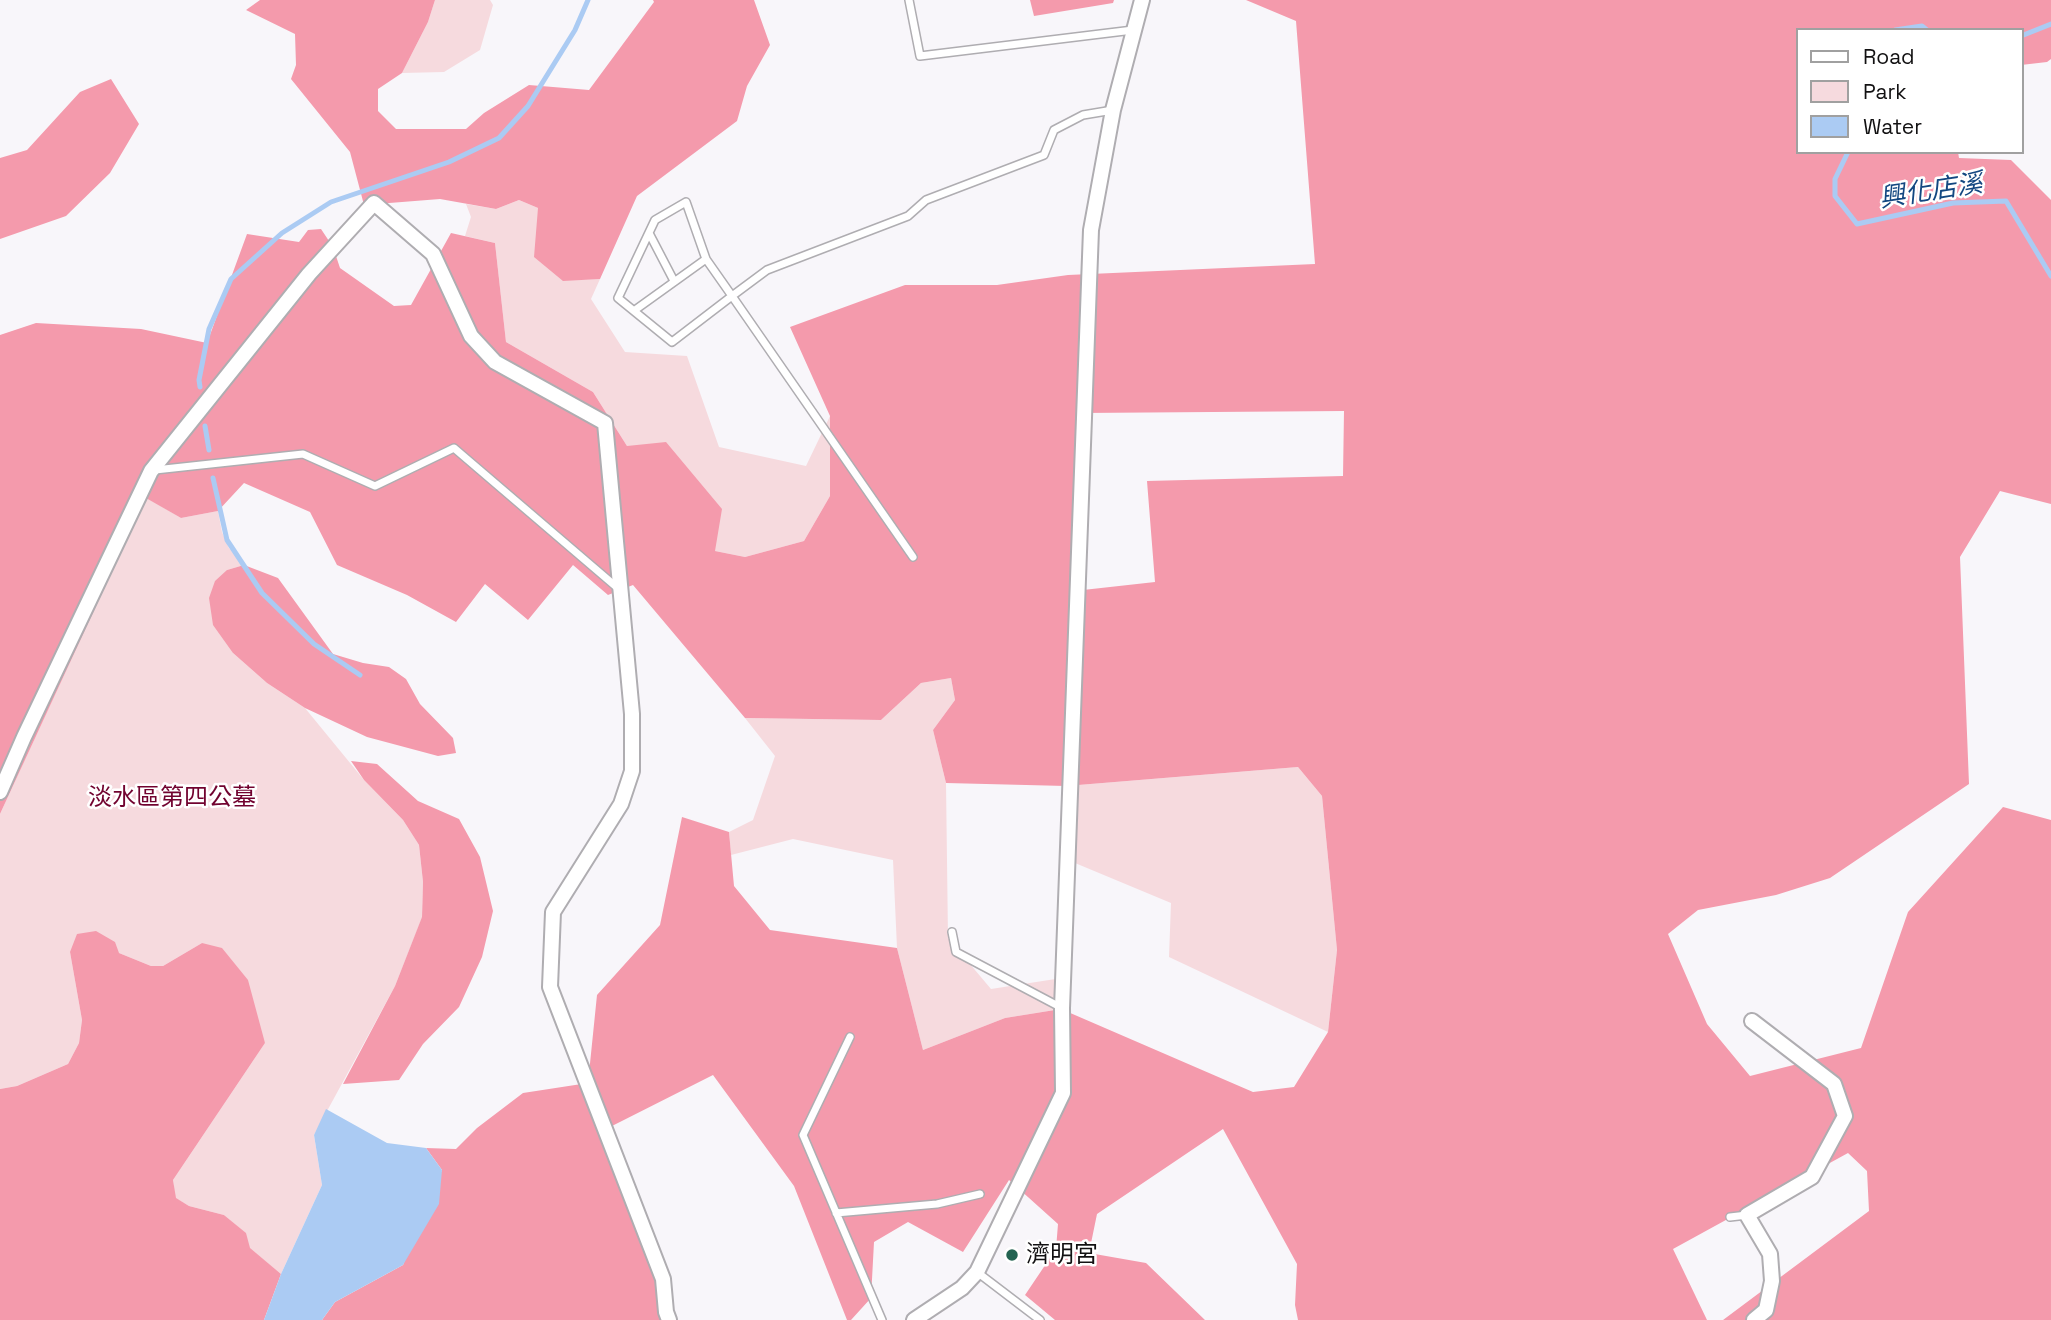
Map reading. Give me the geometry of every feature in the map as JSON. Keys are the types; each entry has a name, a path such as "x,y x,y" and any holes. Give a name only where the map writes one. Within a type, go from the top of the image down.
{"street":[{"path":"914,1320 962,1288 977,1272 1063,1093 1062,1008 1091,230 1113,110 1142,0"},
{"path":"0,792 150,471 309,274 374,203 433,254 471,336 495,362 605,424 632,714 632,771 621,804 553,912 550,987 663,1279 669,1320"},
{"path":"1752,1021 1835,1084 1845,1116 1812,1178 1747,1215 1770,1254 1772,1281 1766,1310 1754,1320"}],"lane":[{"path":"909,0 920,56 1133,30"},
{"path":"913,558 732,296 706,259 686,202 654,220 618,298 672,342 732,296 768,270 908,216 926,200 1044,155 1054,130 1083,115 1113,110"},
{"path":"649,233 674,281"},
{"path":"635,310 706,259"},
{"path":"150,471 303,454 375,486 454,448 620,590"},
{"path":"952,932 956,952 1062,1008"},
{"path":"850,1037 803,1135 882,1320"},
{"path":"836,1213 937,1204 980,1194"},
{"path":"1730,1217 1747,1215"},
{"path":"977,1272 1040,1320"}],"green space":[{"path":"435,0 490,0 493,5 480,50 444,72 402,73 428,22"},
{"path":"519,200 538,208 563,280 600,279 591,299 625,352 687,356 719,447 806,466 830,416 830,496 804,541 745,557 715,551 627,446 593,392 506,342 495,243 465,236 471,217 466,204 496,209"},
{"name":"淡水區第四公墓","path":"146,497 181,518 218,511 222,532 229,548 244,565 227,570 233,653 267,683 305,708 364,780 403,820 419,845 423,882 422,918 395,986 314,1135 322,1185 281,1274 249,1248 245,1233 224,1215 189,1206 175,1198 173,1180 265,1043 202,943 163,966 151,966 119,953 70,952 82,1020 79,1043 68,1064 17,1086 0,1089 0,814"},
{"path":"951,678 955,700 933,730 946,783 948,938 991,989 1062,978 1061,1009 1005,1018 923,1050 897,948 893,860 793,839 731,855 729,832 753,820 775,756 745,718 881,720 921,683"},
{"path":"1298,767 1322,796 1337,950 1328,1032 1169,957 1171,903 1063,858 1066,786"}],"shaded area":[{"path":"260,0 435,0 428,22 402,73 378,89 378,111 396,129 466,129 484,113 529,85 589,90 653,0 754,0 770,45 747,86 737,121 637,196 600,279 563,281 534,257 538,208 519,200 496,209 440,199 364,205 350,152 291,79 296,65 295,34 246,10"},
{"path":"1030,0 1114,0 1113,3 1034,16"},
{"path":"1246,0 2051,0 2051,59 2047,62 2023,65 2023,28 1796,28 1796,154 1958,154 1959,158 2011,160 2051,200 2051,504 2000,491 1960,557 1969,784 1830,878 1776,895 1698,910 1668,934 1707,1024 1750,1076 1861,1048 1908,912 2003,807 2051,820 2051,1320 1723,1320 1869,1211 1867,1171 1848,1153 1673,1249 1707,1320 1298,1320 1295,1305 1297,1264 1223,1129 1097,1214 1089,1253 1146,1263 1205,1320 1055,1320 1025,1295 1056,1249 1058,1224 1009,1180 963,1252 908,1222 874,1242 871,1298 851,1320 847,1320 794,1186 713,1075 610,1127 660,1281 663,1320 322,1320 335,1302 403,1265 442,1170 426,1148 456,1149 477,1128 523,1093 588,1083 597,995 660,925 682,817 729,832 734,886 770,930 897,948 923,1050 1005,1018 1061,1009 1253,1092 1294,1087 1328,1032 1337,950 1322,796 1298,767 1066,786 946,783 933,730 955,700 951,678 921,683 881,720 745,718 633,585 608,595 573,565 528,620 485,584 456,622 407,595 337,565 310,512 244,483 218,511 181,518 146,498 0,814 0,335 36,323 141,329 207,343 247,234 299,242 308,230 321,229 333,247 340,268 394,306 411,305 451,233 495,243 506,342 593,392 627,446 666,442 722,509 715,551 745,557 804,541 830,496 830,416 790,327 905,285 997,285 1068,275 1315,264 1296,21","holes":["1344,411 1343,476 1147,481 1155,582 1074,591 1081,413"]},
{"path":"111,79 139,124 110,173 66,216 0,239 0,158 27,150 80,92"},
{"path":"244,565 278,578 333,654 389,667 406,679 420,704 453,738 456,753 438,756 367,737 305,708 267,683 233,653 213,625 209,598 215,581 227,570"},
{"path":"351,761 377,764 418,801 459,819 480,857 493,911 482,957 459,1007 423,1044 399,1080 343,1084 395,986 422,917 423,882 419,845 403,820 364,780"},
{"path":"96,931 115,942 119,953 151,966 163,966 202,943 222,948 248,980 265,1043 173,1180 176,1198 189,1206 224,1215 246,1233 250,1248 281,1274 264,1320 0,1320 0,1089 17,1086 68,1064 79,1043 82,1020 70,952 77,934"}],"water":[{"path":"326,1109 387,1143 426,1148 442,1170 439,1204 403,1265 335,1302 322,1320 264,1320 281,1274 322,1185 314,1135"}],"waterway":[{"path":"200,387 209,329 231,279 282,233 331,202 449,162 499,138 528,106 575,30 588,0"},
{"name":"興化店溪","path":"2023,35 2051,24"},
{"name":"興化店溪","path":"1908,28 1924,28"},
{"name":"興化店溪","path":"1847,154 1835,179 1835,196 1857,224 1953,203 2006,201 2051,276"},
{"path":"205,426 209,450"},
{"path":"213,478 227,540 262,593 314,644 360,675"}],"place":[{"name":"濟明宮","path":"1012,1255"}]}
